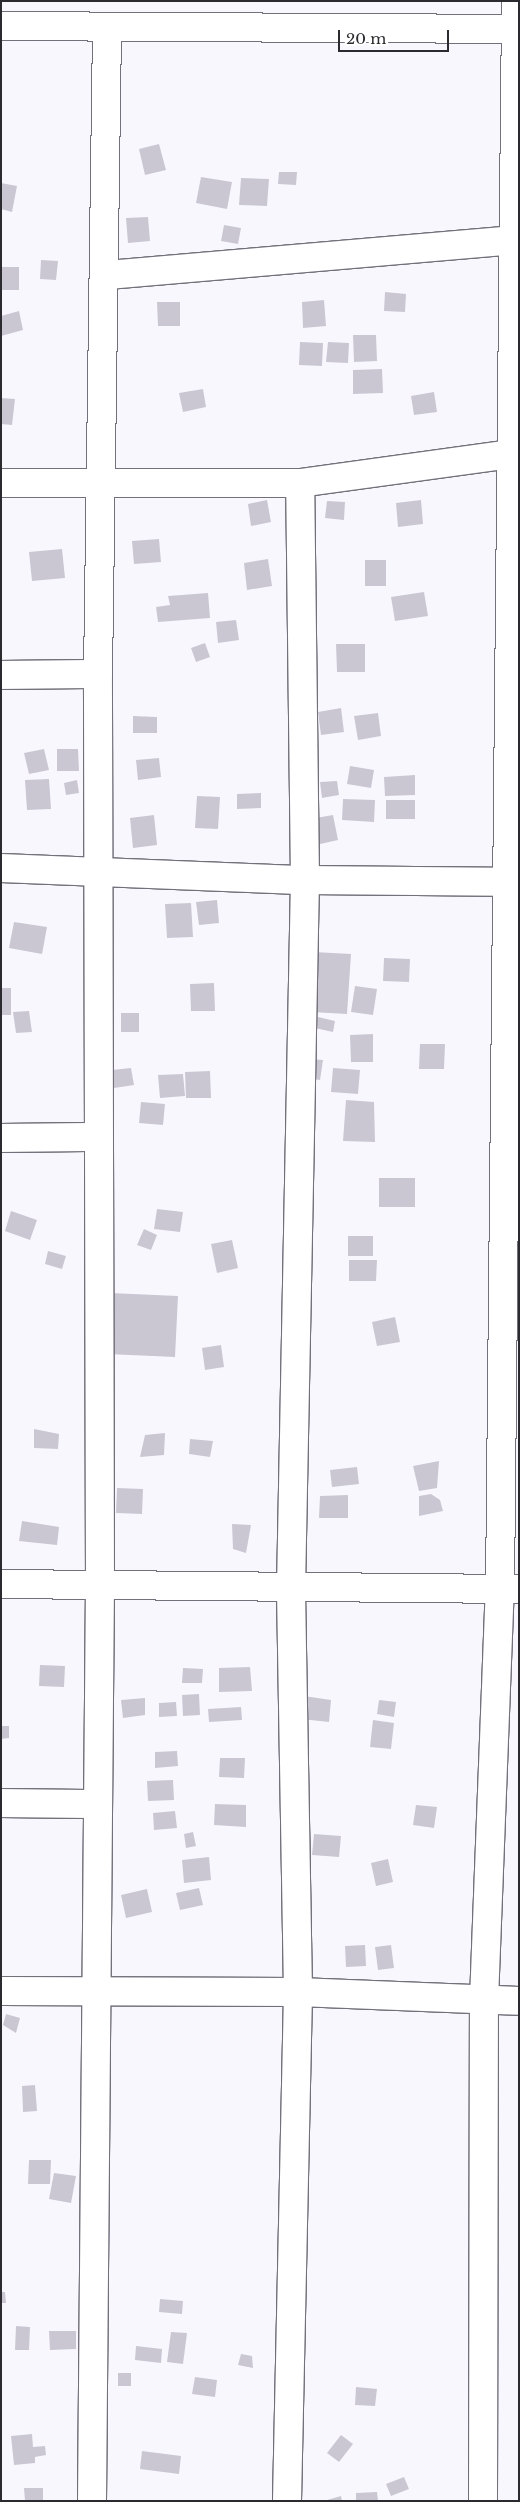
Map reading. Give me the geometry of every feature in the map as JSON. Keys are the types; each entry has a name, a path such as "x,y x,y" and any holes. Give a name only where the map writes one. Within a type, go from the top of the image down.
{"street":[{"path":"483,2501 484,2000 509,1589 516,1"},
{"path":"1,26 517,29"},
{"path":"92,2501 100,1584 96,1137 98,674 100,483 107,275 108,27"},
{"path":"107,275 516,240"},
{"path":"1,483 300,483 515,453"},
{"path":"287,2501 298,1992 291,1589 304,880 300,483"},
{"path":"1,675 98,674"},
{"path":"1,868 98,869 304,880 512,882"},
{"path":"1,1138 96,1137"},
{"path":"1,1584 100,1584 291,1589 509,1589"},
{"path":"1,1803 97,1804"},
{"path":"1,1991 298,1992 519,2001"}],"building":[{"path":"159,144 166,170 145,175 139,149"},
{"path":"279,172 297,172 296,185 278,184"},
{"path":"201,177 232,182 227,209 196,203"},
{"path":"241,178 269,179 267,206 239,205"},
{"path":"1,183 17,186 12,212 1,209"},
{"path":"148,217 150,241 128,243 126,218"},
{"path":"224,225 241,228 238,244 221,241"},
{"path":"41,260 58,261 56,280 40,279"},
{"path":"1,267 19,267 19,290 1,290"},
{"path":"385,292 406,294 405,312 384,311"},
{"path":"324,300 326,326 303,328 302,302"},
{"path":"157,302 180,302 180,326 158,326"},
{"path":"19,311 23,330 1,336 1,316"},
{"path":"353,335 376,335 377,361 354,362"},
{"path":"300,342 323,343 322,366 299,365"},
{"path":"328,342 349,343 348,363 326,362"},
{"path":"382,369 383,393 353,394 353,370"},
{"path":"203,389 206,407 183,412 179,393"},
{"path":"434,392 437,412 414,415 411,396"},
{"path":"1,398 15,399 12,425 1,424"},
{"path":"267,500 271,522 251,526 248,504"},
{"path":"421,500 423,524 398,527 396,503"},
{"path":"327,501 345,502 344,520 325,518"},
{"path":"159,539 161,562 134,564 132,541"},
{"path":"62,549 65,578 32,581 29,552"},
{"path":"268,559 272,586 247,590 244,563"},
{"path":"365,560 386,560 386,586 365,586"},
{"path":"424,592 428,616 395,621 391,597"},
{"path":"208,593 210,618 158,622 156,607 170,605 168,596"},
{"path":"236,620 239,640 218,643 216,622"},
{"path":"205,643 210,657 196,662 191,648"},
{"path":"336,644 365,644 365,672 337,672"},
{"path":"341,708 344,732 321,735 318,712"},
{"path":"378,713 381,736 358,740 354,716"},
{"path":"133,716 157,717 157,733 133,733"},
{"path":"44,749 49,770 29,774 24,753"},
{"path":"57,749 78,749 79,771 57,771"},
{"path":"159,758 161,777 138,780 136,760"},
{"path":"350,766 374,770 371,788 347,784"},
{"path":"415,775 415,795 385,796 384,777"},
{"path":"49,779 51,809 27,810 25,780"},
{"path":"77,780 79,793 66,795 64,783"},
{"path":"337,781 339,795 322,798 320,782"},
{"path":"261,793 261,808 237,809 237,794"},
{"path":"197,796 220,797 218,829 195,828"},
{"path":"343,799 375,800 374,822 342,820"},
{"path":"386,800 415,800 415,819 386,819"},
{"path":"154,815 157,845 133,848 130,818"},
{"path":"333,815 338,840 320,844 316,850 310,819"},
{"path":"217,900 219,923 199,925 196,902"},
{"path":"191,903 193,937 167,938 165,904"},
{"path":"14,922 47,927 42,954 9,948"},
{"path":"314,952 351,954 347,1014 311,1012"},
{"path":"384,958 410,959 409,982 383,981"},
{"path":"214,983 215,1011 191,1011 190,984"},
{"path":"355,986 377,989 373,1015 351,1012"},
{"path":"1,988 11,988 11,1015 1,1015"},
{"path":"29,1011 32,1032 16,1033 13,1012"},
{"path":"121,1013 139,1013 139,1032 121,1032"},
{"path":"318,1017 335,1021 333,1032 315,1028"},
{"path":"373,1034 373,1062 351,1062 350,1035"},
{"path":"420,1044 445,1044 444,1069 419,1069"},
{"path":"309,1059 323,1060 320,1080 307,1078"},
{"path":"131,1068 134,1085 114,1088 112,1070"},
{"path":"333,1068 360,1070 358,1094 331,1092"},
{"path":"210,1071 211,1098 186,1098 185,1072"},
{"path":"183,1074 185,1096 160,1098 158,1075"},
{"path":"346,1100 374,1102 375,1142 343,1141"},
{"path":"141,1102 165,1104 163,1125 139,1123"},
{"path":"379,1178 415,1178 415,1207 379,1207"},
{"path":"157,1209 183,1212 180,1232 154,1229"},
{"path":"11,1211 37,1220 30,1240 5,1231"},
{"path":"144,1229 157,1235 151,1250 137,1245"},
{"path":"348,1236 373,1236 373,1256 348,1256"},
{"path":"232,1240 238,1268 217,1273 211,1244"},
{"path":"48,1251 66,1256 62,1269 45,1264"},
{"path":"349,1260 377,1260 376,1281 349,1281"},
{"path":"110,1293 178,1296 175,1357 107,1354"},
{"path":"395,1317 400,1342 377,1346 372,1322"},
{"path":"221,1345 224,1367 205,1370 202,1348"},
{"path":"34,1429 59,1434 58,1449 34,1448"},
{"path":"165,1433 164,1455 140,1457 145,1435"},
{"path":"190,1439 213,1441 210,1457 189,1454"},
{"path":"439,1461 437,1488 419,1491 413,1466"},
{"path":"357,1467 359,1484 332,1487 330,1470"},
{"path":"117,1488 143,1489 142,1514 116,1513"},
{"path":"431,1494 440,1500 443,1511 419,1516 419,1496"},
{"path":"348,1495 348,1518 319,1518 320,1496"},
{"path":"22,1521 59,1527 57,1545 19,1541"},
{"path":"232,1524 251,1525 246,1553 233,1549"},
{"path":"40,1665 65,1666 64,1687 39,1686"},
{"path":"250,1667 252,1691 219,1692 219,1668"},
{"path":"183,1668 203,1669 202,1683 182,1683"},
{"path":"199,1694 200,1715 183,1716 182,1695"},
{"path":"304,1696 331,1700 329,1722 301,1719"},
{"path":"145,1698 145,1715 123,1718 121,1700"},
{"path":"379,1700 396,1702 394,1717 377,1714"},
{"path":"176,1702 177,1716 159,1717 159,1703"},
{"path":"241,1707 242,1720 209,1722 208,1709"},
{"path":"373,1720 394,1723 391,1749 370,1747"},
{"path":"1,1726 9,1726 9,1738 1,1739"},
{"path":"177,1751 178,1766 155,1768 155,1752"},
{"path":"220,1758 245,1758 244,1778 219,1777"},
{"path":"173,1780 174,1800 148,1801 147,1781"},
{"path":"215,1804 246,1805 246,1827 214,1825"},
{"path":"416,1805 437,1807 434,1828 413,1825"},
{"path":"175,1811 177,1828 154,1830 153,1813"},
{"path":"193,1832 196,1846 186,1848 184,1834"},
{"path":"314,1834 341,1836 339,1857 312,1855"},
{"path":"209,1857 211,1880 184,1883 182,1860"},
{"path":"388,1859 393,1882 376,1886 371,1863"},
{"path":"199,1888 203,1905 180,1910 176,1893"},
{"path":"147,1889 152,1912 126,1918 121,1895"},
{"path":"365,1945 366,1966 346,1967 345,1946"},
{"path":"391,1945 394,1968 378,1970 375,1947"},
{"path":"6,2014 20,2018 16,2033 3,2025"},
{"path":"35,2085 37,2111 23,2112 22,2086"},
{"path":"29,2160 51,2160 50,2184 28,2184"},
{"path":"54,2173 76,2176 71,2203 49,2199"},
{"path":"1,2292 5,2292 6,2303 1,2303"},
{"path":"160,2299 183,2301 182,2314 159,2312"},
{"path":"16,2326 30,2327 29,2350 15,2350"},
{"path":"49,2331 76,2331 76,2349 50,2350"},
{"path":"171,2332 187,2333 183,2364 167,2362"},
{"path":"136,2346 162,2349 161,2363 135,2360"},
{"path":"241,2354 252,2356 253,2368 238,2365"},
{"path":"118,2373 131,2373 131,2386 118,2386"},
{"path":"195,2377 217,2380 215,2397 192,2394"},
{"path":"356,2387 377,2389 375,2406 355,2405"},
{"path":"32,2434 33,2447 45,2446 46,2455 35,2457 35,2463 14,2465 11,2436"},
{"path":"341,2435 353,2444 339,2462 327,2453"},
{"path":"142,2451 181,2456 179,2474 140,2469"},
{"path":"404,2477 409,2489 391,2496 386,2484"},
{"path":"24,2488 43,2488 43,2501 25,2501"},
{"path":"377,2492 378,2501 356,2501 356,2493"},
{"path":"341,2496 342,2501 327,2501 327,2500"}]}
